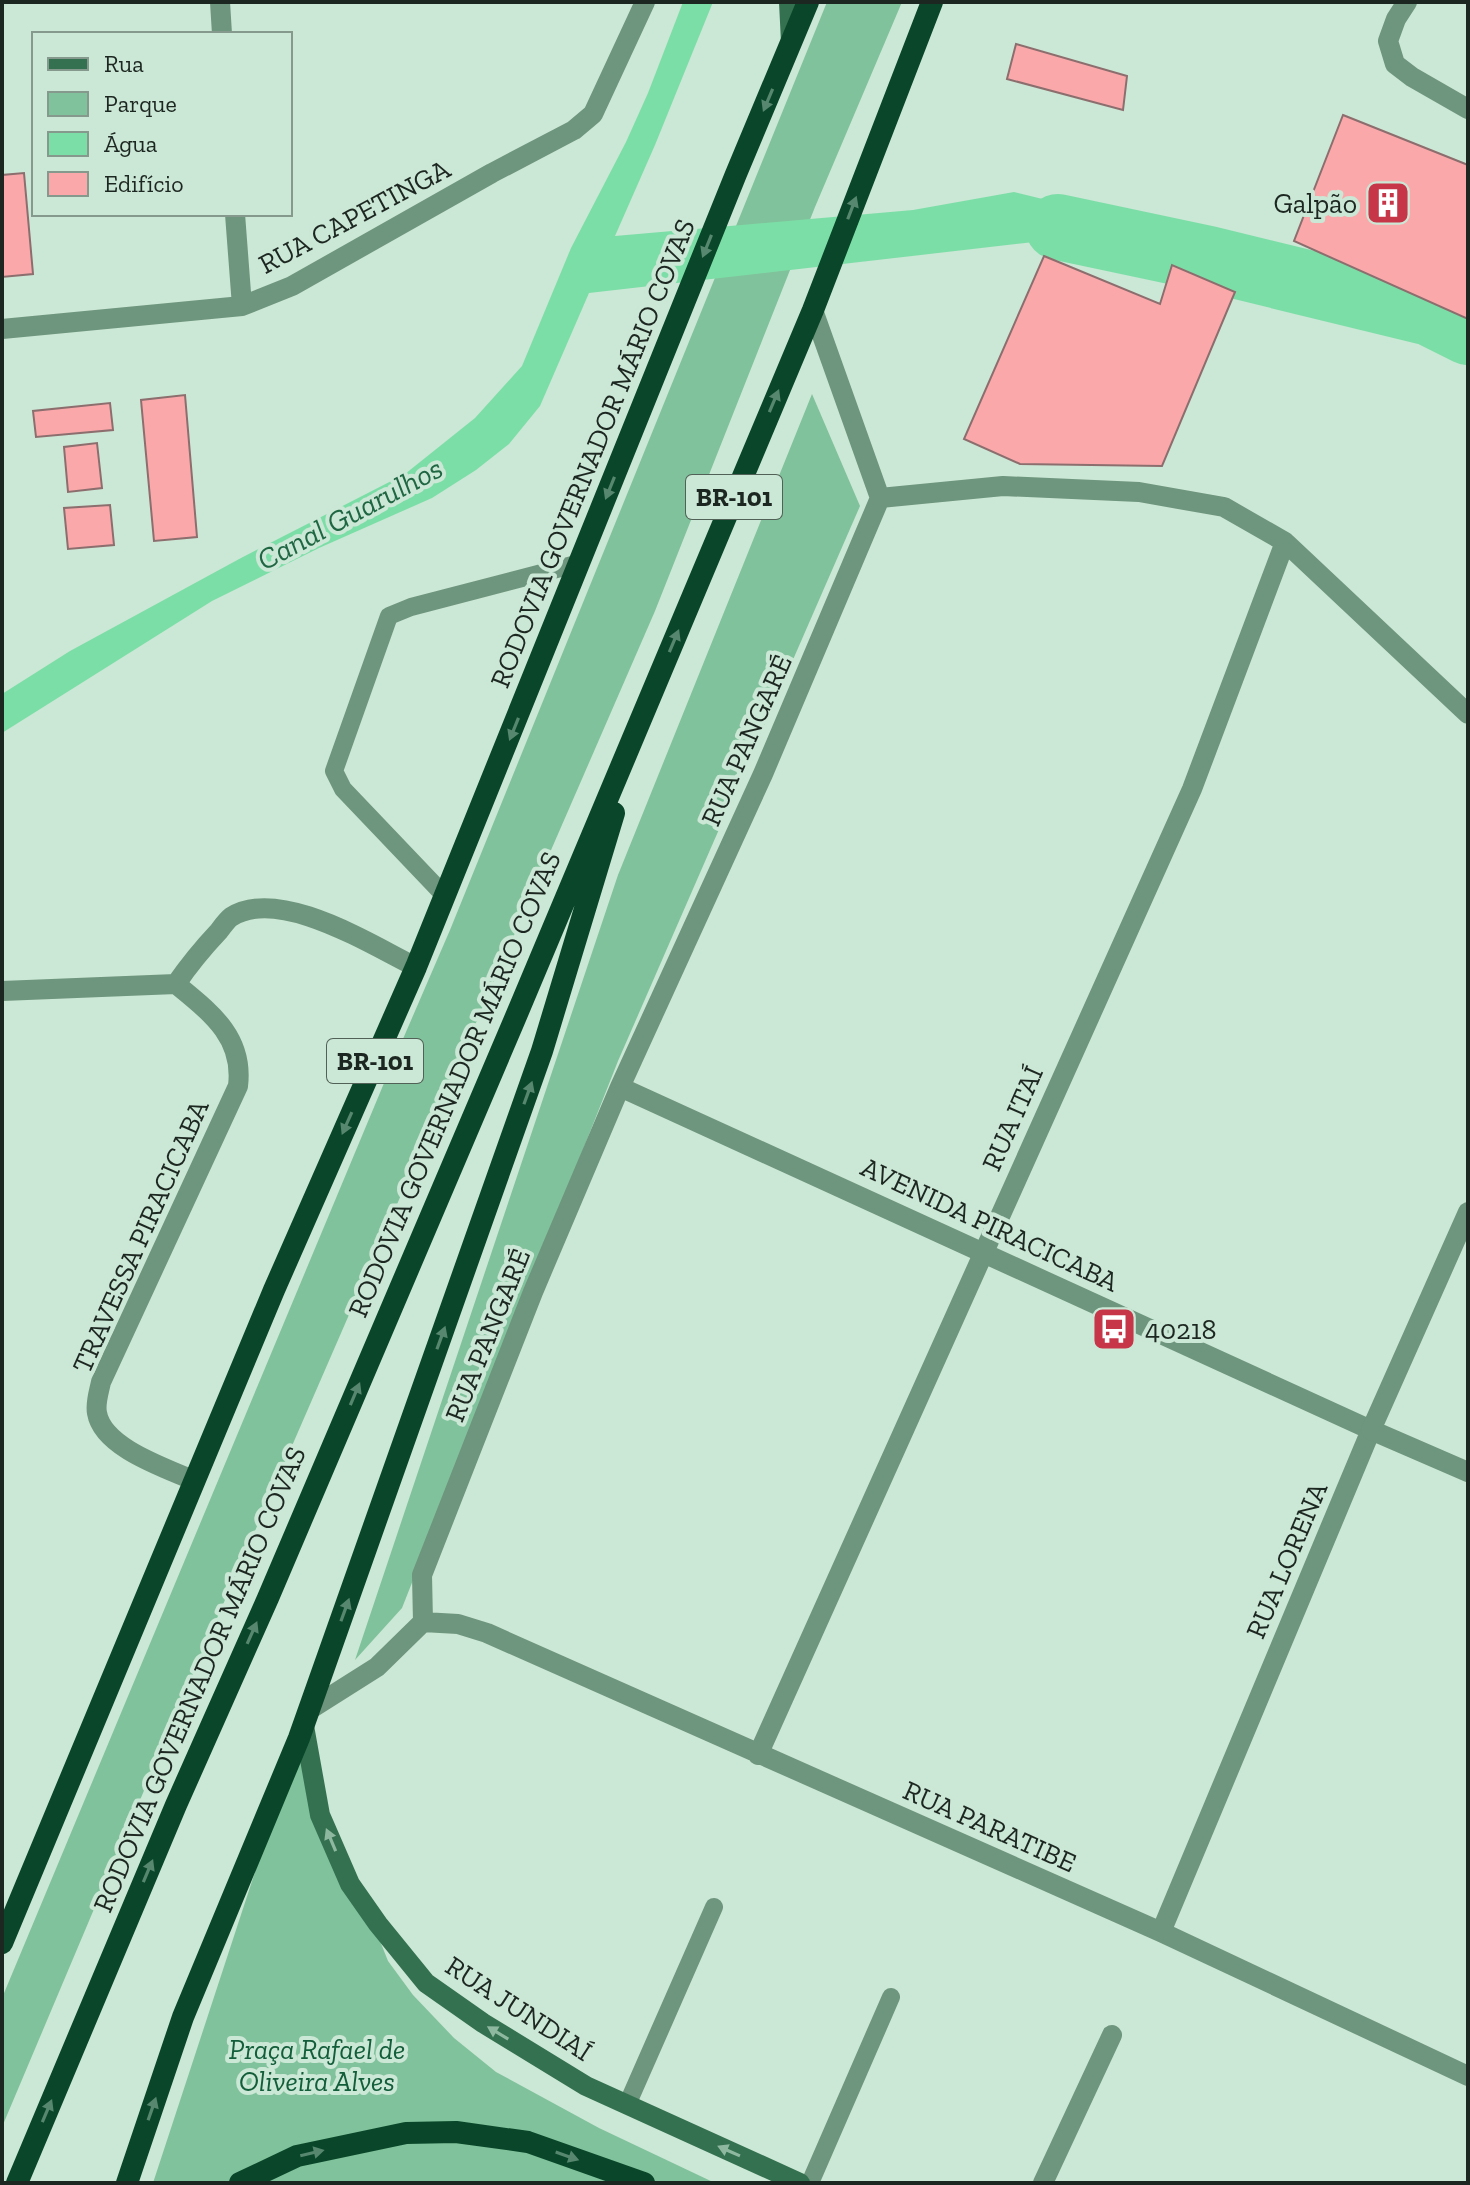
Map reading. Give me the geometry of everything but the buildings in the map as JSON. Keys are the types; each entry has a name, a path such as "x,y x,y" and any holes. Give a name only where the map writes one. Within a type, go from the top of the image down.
{"highway":[{"name":"RODOVIA GOVERNADOR MÁRIO COVAS","path":"2,1943 274,1290 416,967 808,2"},
{"name":"RODOVIA GOVERNADOR MÁRIO COVAS","path":"17,2183 170,1819 477,1108 813,310 932,2"},
{"path":"127,2183 183,2017 306,1718 542,1051 643,713"},
{"path":"240,2183 297,2156 406,2133 456,2132 528,2142 644,2183"}],"main road":[{"path":"789,2 791,46"},
{"name":"RUA JUNDIAÍ","path":"306,1718 320,1815 350,1884 426,1983 483,2023 586,2086 800,2183"}],"street":[{"path":"220,2 222,32"},
{"name":"RUA CAPETINGA","path":"2,329 242,306 292,286 574,130 593,114 645,2"},
{"path":"1407,2 1396,19 1388,41 1395,64 1468,109"},
{"path":"235,216 242,306"},
{"path":"813,310 880,498 1003,486 1139,492 1224,507 1285,542 1468,714"},
{"name":"RUA PANGARÉ","path":"423,1622 422,1575 533,1292 620,1087 763,774 880,498"},
{"name":"RUA ITAÍ","path":"758,1755 1192,789 1285,542"},
{"path":"2,991 176,984 199,952 231,918 256,907 289,909 324,922 416,967"},
{"name":"TRAVESSA PIRACICABA","path":"176,984 217,1018 235,1051 240,1069 238,1086 101,1382 96,1410 107,1434 126,1449 195,1481"},
{"name":"AVENIDA PIRACICABA","path":"620,1087 1468,1472"},
{"name":"RUA LORENA","path":"1161,1932 1371,1430 1468,1212"},
{"path":"306,1718 377,1667 423,1622"},
{"name":"RUA PARATIBE","path":"423,1622 458,1624 487,1633 1161,1932 1468,2076"},
{"path":"1043,2183 1112,2035"}],"lane":[{"path":"445,896 343,789 334,771 389,616 411,607 580,563"},
{"path":"627,2105 714,1907"},
{"path":"810,2183 891,1997"}],"green space":[{"path":"827,2 902,2 815,207 655,611 208,1639 2,2127 2,1998 450,930"},
{"path":"812,394 860,506 618,1061 402,1608 355,1660 618,875"},
{"name":"Praça Rafael de Oliveira Alves","path":"299,1738 388,1961 413,1995 454,2038 496,2072 599,2128 715,2183 153,2183"}],"water":[{"name":"Canal Guarulhos","path":"683,2 713,2 615,236 913,210 1014,192 1157,227 1140,258 1043,241 589,293 540,406 509,444 476,470 432,498 319,548 212,601 2,733 2,694 70,651 405,474 475,418 522,366 571,248 648,93"}],"waterway":[{"path":"1058,227 1209,259 1430,313 1468,332"}],"place":[{"name":"Galpão","path":"1388,203"},
{"name":"40218","path":"1114,1329"}]}
